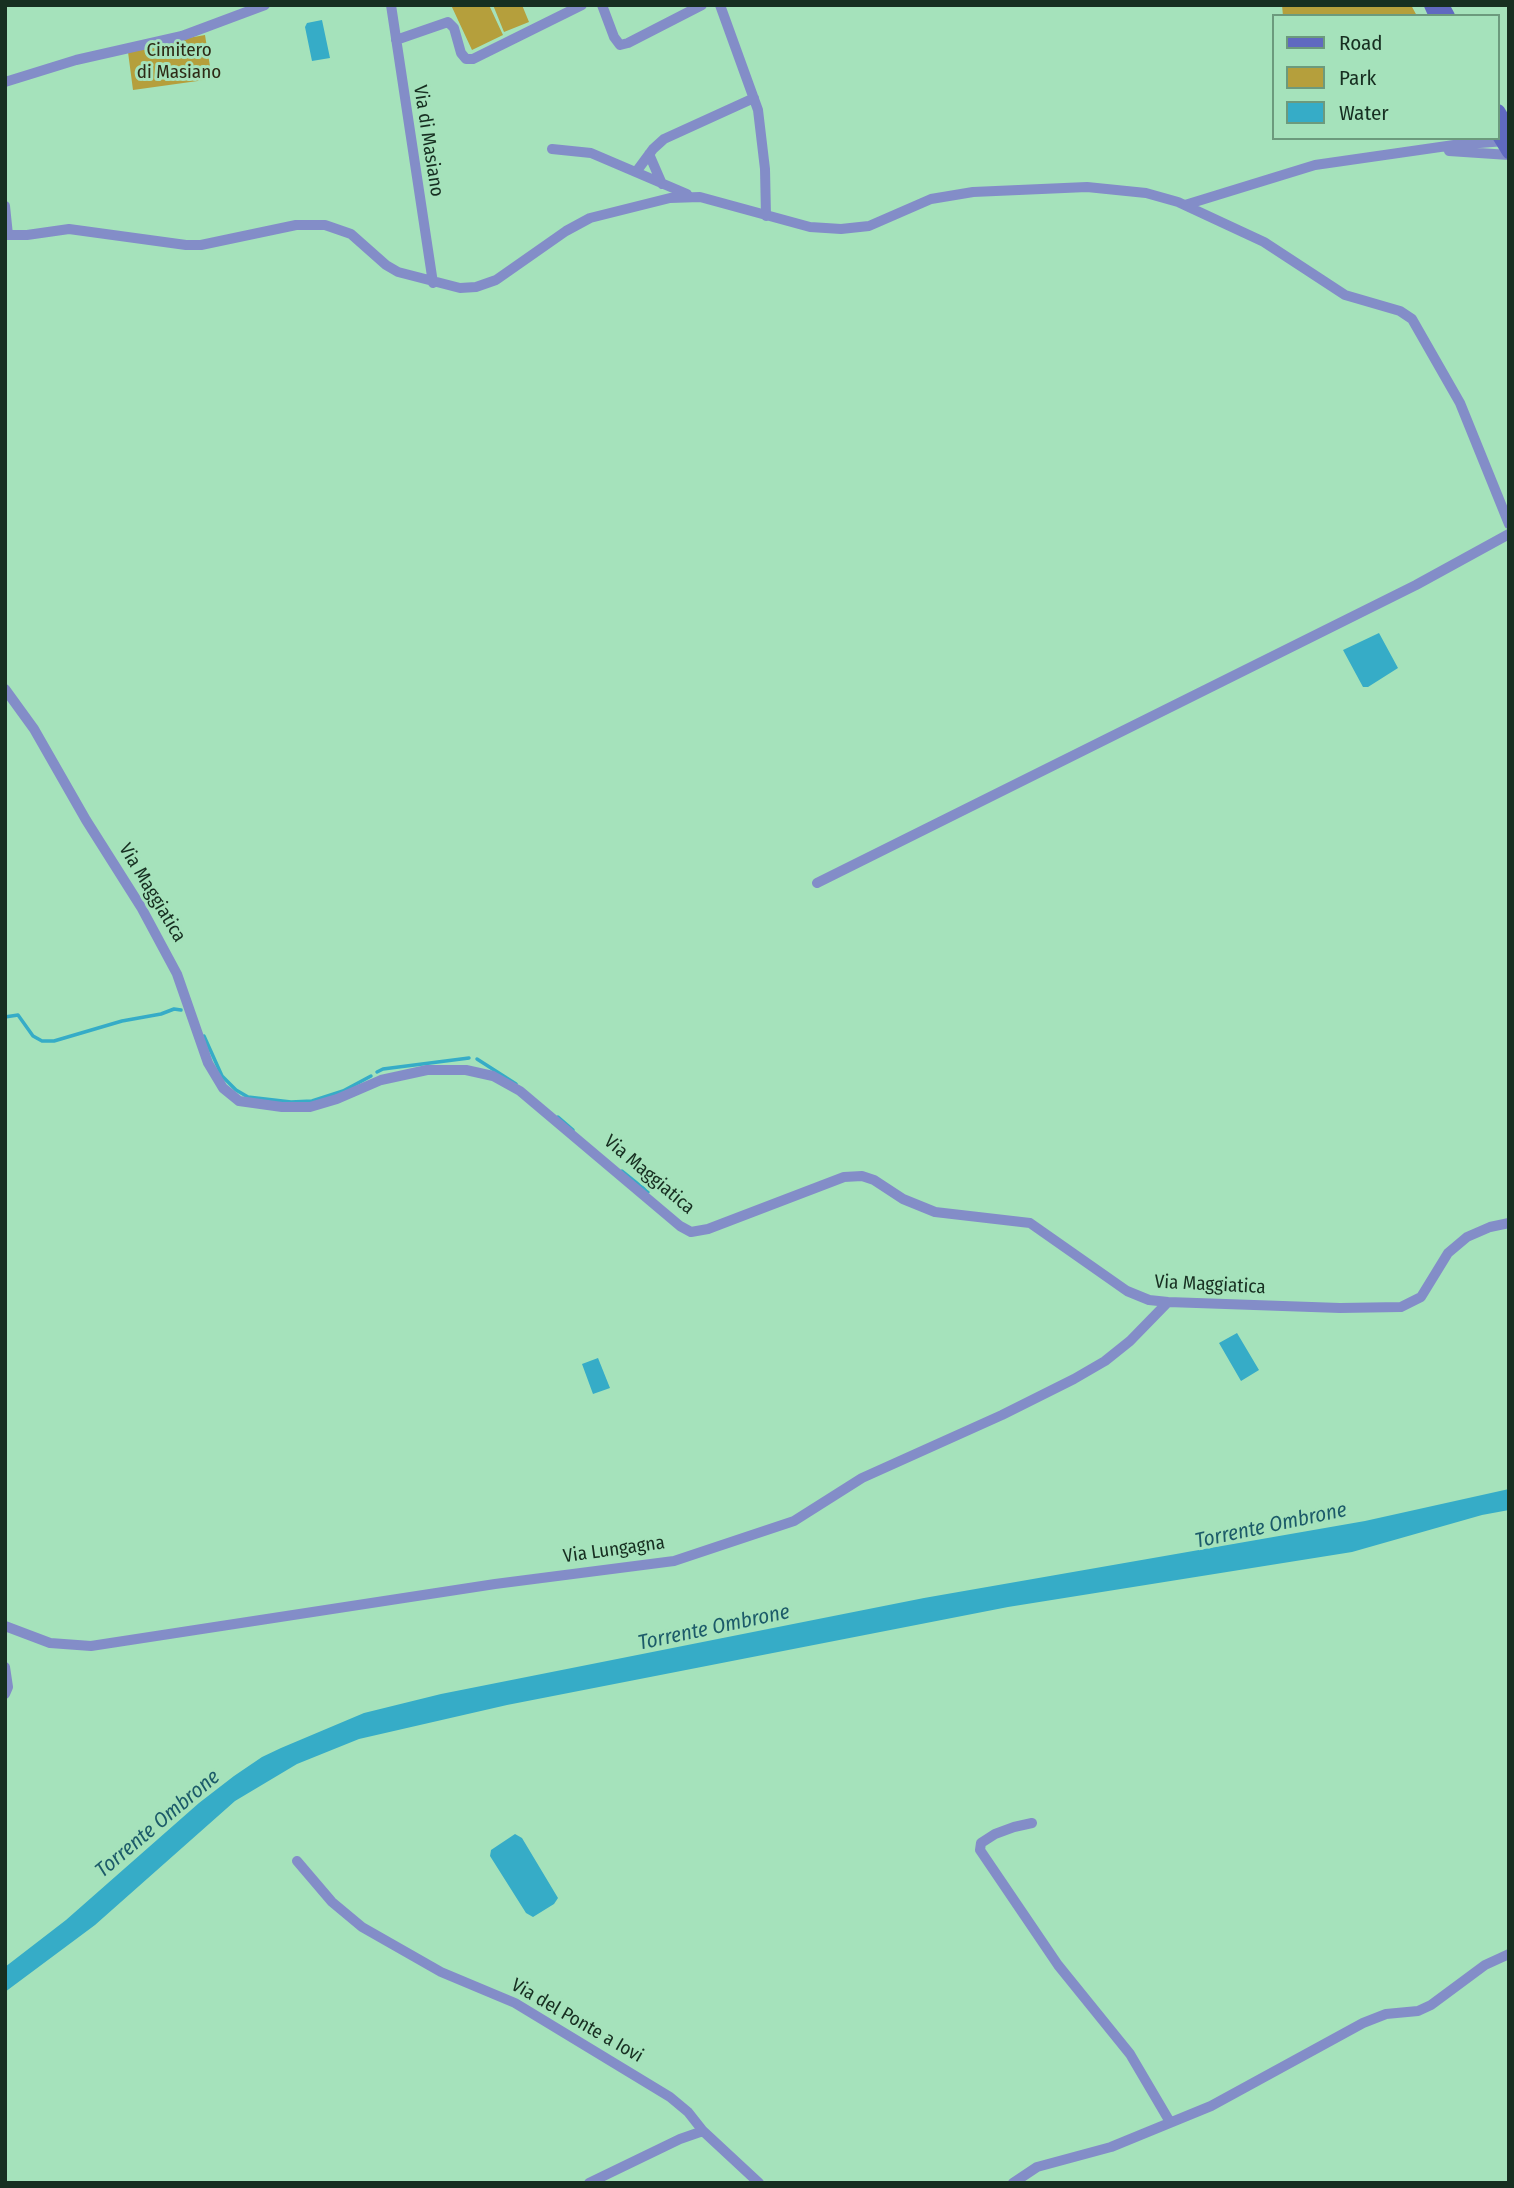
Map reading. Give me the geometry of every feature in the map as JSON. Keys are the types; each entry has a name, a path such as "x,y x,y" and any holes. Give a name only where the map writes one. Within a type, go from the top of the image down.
{"main road":[{"path":"1500,119 1506,142"}],"street":[{"path":"5,82 76,60 182,36 265,5"},
{"name":"Via di Masiano","path":"391,5 433,282"},
{"path":"396,40 443,23 450,23 461,54 469,59 582,5"},
{"path":"602,5 614,37 620,45 702,5"},
{"path":"720,5 761,124 766,216"},
{"path":"636,172 664,139 754,98"},
{"path":"1454,145 1462,140"},
{"path":"1185,205 1303,167 1454,145 1506,142"},
{"path":"1417,150 1492,152 1506,142"},
{"path":"552,149 585,151 691,196 711,199 810,227 869,226 931,199 988,190 1087,187 1146,193 1185,205 1264,242 1345,295 1404,313 1412,318 1460,403 1509,524"},
{"path":"649,154 662,184"},
{"path":"5,206 6,235 69,229 186,245 296,225 325,225 351,234 392,269 460,288 488,284 506,275 566,231 590,218 658,200 691,196"},
{"path":"817,883 1416,585 1509,534"},
{"name":"Via Maggiatica","path":"5,689 34,729 72,797 141,907 177,974 208,1063 223,1088 239,1101 282,1107 310,1107 337,1099 381,1080 427,1070 448,1069 493,1076 520,1091 687,1230 698,1233 844,1177 862,1176 903,1199 934,1212 1030,1223 1127,1291 1149,1300 1168,1302 1340,1308 1401,1307 1421,1297 1448,1253 1467,1237 1490,1227 1509,1223"},
{"name":"Via Lungagna","path":"5,1626 50,1643 91,1646 495,1584 674,1561 794,1521 862,1478 1002,1415 1074,1379 1105,1361 1130,1341 1168,1302"},
{"path":"5,1667 8,1687 5,1693"},
{"path":"1032,1823 1014,1826 995,1834 981,1843 979,1850 1059,1965 1130,2054 1170,2122"},
{"name":"Via del Ponte a Iovi","path":"297,1861 331,1902 362,1927 441,1972 515,2003 670,2097 759,2183"},
{"path":"1013,2183 1037,2167 1111,2147 1232,2096 1363,2023 1386,2014 1418,2011 1431,2005 1485,1965 1509,1954"},
{"path":"589,2183 680,2138 703,2131"}],"green space":[{"path":"451,5 489,5 503,35 472,50"},
{"path":"493,5 522,5 529,22 504,32"},
{"path":"1282,5 1411,5 1416,14 1283,14"},
{"name":"Cimitero di Masiano","path":"205,35 212,79 133,90 128,52 154,48 154,44"}],"water":[{"path":"322,20 330,58 312,61 305,27 307,23"},
{"path":"1379,633 1398,668 1368,687 1363,687 1343,650"},
{"path":"1237,1333 1259,1370 1241,1381 1219,1343"},
{"path":"598,1358 610,1388 593,1394 582,1364"},
{"path":"1509,1489 1509,1510 1482,1515 1352,1552 1008,1607 507,1705 359,1739 297,1764 235,1801 95,1925 5,1992 5,1967 66,1920 199,1803 262,1757 364,1713 441,1694 924,1598 1365,1521"},
{"path":"515,1834 522,1838 558,1898 554,1904 533,1917 526,1913 490,1856 491,1850"}],"waterway":[{"path":"5,1017 18,1015 33,1036 42,1041 54,1041 122,1021 174,1009 181,1010"},
{"path":"204,1036 222,1076 248,1097 291,1102 312,1101 343,1091 371,1076"},
{"path":"377,1072 469,1058"},
{"path":"477,1059 516,1084"},
{"path":"558,1117 573,1130"},
{"path":"622,1171 648,1192"}],"water label":[{"name":"Torrente Ombrone","path":"1271,1526"},
{"name":"Torrente Ombrone","path":"714,1628"},
{"name":"Torrente Ombrone","path":"158,1824"}]}
